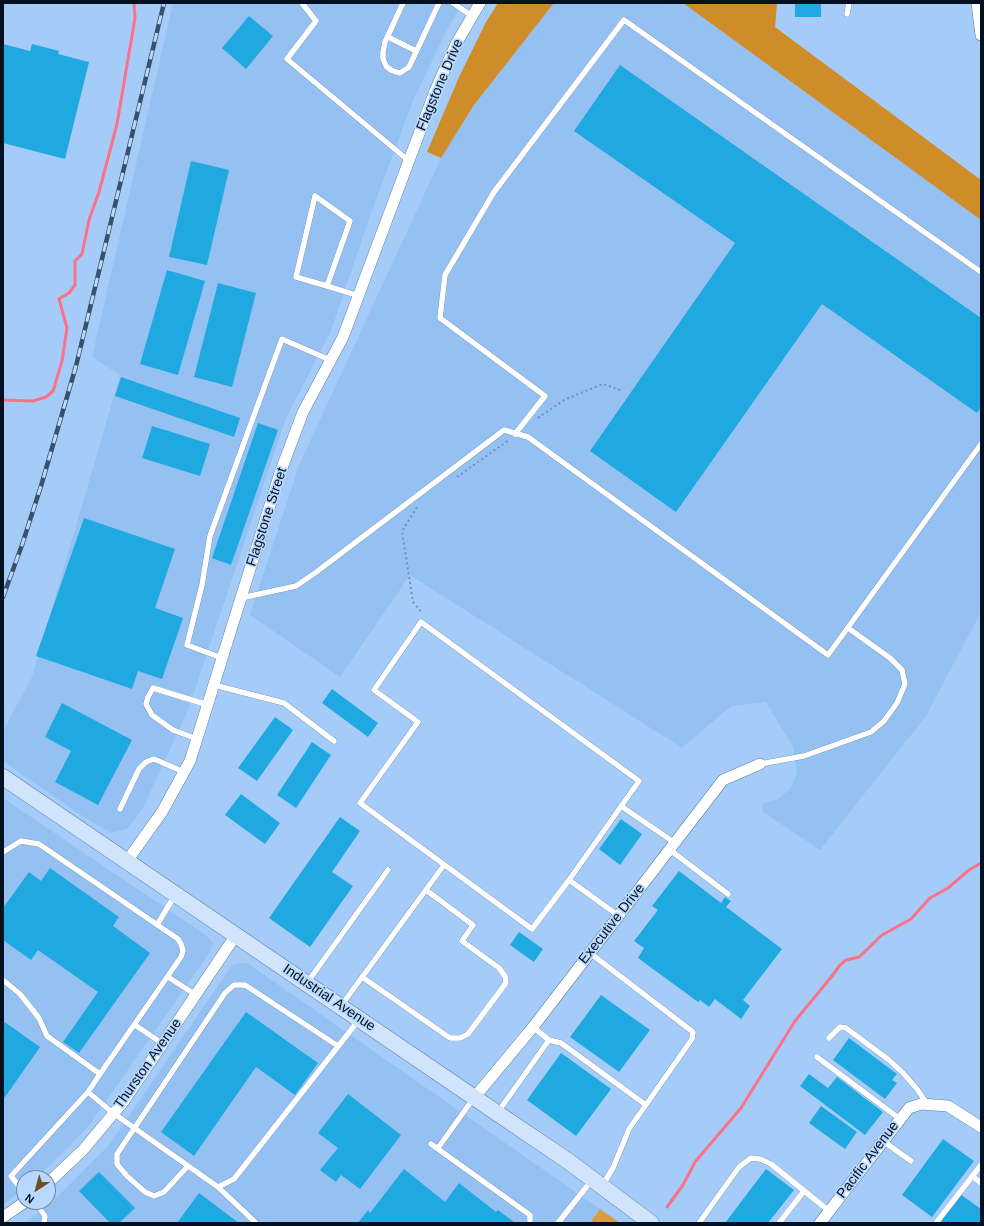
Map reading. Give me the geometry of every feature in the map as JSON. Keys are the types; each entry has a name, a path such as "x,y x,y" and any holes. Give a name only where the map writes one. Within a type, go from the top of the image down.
{"main road":[{"name":"Industrial Avenue","path":"3,777 474,1098 498,1112 651,1223"}],"street":[{"name":"Flagstone Drive","path":"407,166 435,91 456,44 480,3"},
{"path":"977,3 981,35"},
{"name":"Flagstone Street","path":"127,861 162,812 190,761 280,473 303,412 343,337 407,166"},
{"name":"Executive Drive","path":"474,1098 533,1027 723,780 760,764"},
{"name":"Thurston Avenue","path":"56,1175 83,1150 124,1101 236,935"},
{"path":"924,1104 948,1106 981,1127"},
{"name":"Pacific Avenue","path":"820,1223 909,1108 924,1104"},
{"path":"3,1218 16,1209"}],"lane":[{"path":"302,3 316,22 287,59 407,166"},
{"path":"403,3 383,52 383,59 386,66 391,70 400,73 406,70 409,66 439,3"},
{"path":"453,3 472,16"},
{"path":"847,14 849,3"},
{"path":"514,435 545,396 440,318 445,275 494,192 624,20 981,272"},
{"path":"388,37 416,51"},
{"path":"327,286 350,221 314,196 296,276 327,286 359,296"},
{"path":"222,658 187,645 202,585 210,536 252,418 282,340 330,360"},
{"path":"241,598 296,586 504,430 514,435 528,438 828,655 981,444"},
{"path":"421,622 639,781 569,880 532,929 444,865 360,803 418,722 374,690 421,622"},
{"path":"760,764 804,756 870,732 884,721 897,703 905,684 902,670 890,658 848,628"},
{"path":"214,685 284,703 334,741"},
{"path":"197,739 173,730 152,715 146,704 148,697 153,688 208,705"},
{"path":"120,809 139,769 146,762 154,759 184,772"},
{"path":"621,806 672,846 728,894"},
{"path":"3,852 21,841 39,844 178,939 181,944 182,951 181,957 88,1092 16,1170"},
{"path":"341,1007 444,865"},
{"path":"307,983 388,870"},
{"path":"569,880 619,916"},
{"path":"362,977 450,1038 460,1038 468,1034 506,983 505,976 499,968 462,941 473,925 426,890"},
{"path":"157,925 176,895"},
{"path":"558,1223 613,1168 629,1129 692,1039 693,1032 590,953"},
{"path":"168,976 196,996"},
{"path":"3,980 25,1000 38,1018 47,1036 100,1074"},
{"path":"188,1166 164,1192 154,1196 145,1192 127,1176 117,1164 117,1154 225,993 234,985 245,985 338,1046"},
{"path":"218,1187 234,1179 359,1019"},
{"path":"135,1025 163,1044"},
{"path":"533,1027 549,1040 561,1043 646,1105"},
{"path":"829,1038 840,1027 846,1028 889,1060 903,1073 917,1089 924,1104"},
{"path":"498,1112 549,1040"},
{"path":"817,1057 900,1119"},
{"path":"88,1092 134,1128 218,1187 256,1223"},
{"path":"438,1148 474,1098"},
{"path":"883,1141 911,1161"},
{"path":"431,1144 530,1215 530,1223"},
{"path":"699,1223 739,1166 751,1158 760,1159 771,1164 829,1211"},
{"path":"936,1223 981,1165"},
{"path":"16,1171 11,1176 16,1183"},
{"path":"972,1176 981,1183"},
{"path":"779,1223 804,1191"},
{"path":"40,1210 44,1216 44,1223"}],"path":[{"path":"538,418 564,400 603,384 622,391"},
{"path":"456,478 514,435"},
{"path":"417,506 402,531 413,602 422,613"}],"shaded area":[{"path":"173,3 463,3 449,26 414,98 370,216 331,331 286,418 188,710 143,808 127,829 111,833 76,812 3,761 3,731 32,677 120,375 92,357"},
{"path":"498,3 554,3 474,105 441,158 427,152 459,77 486,22"},
{"path":"554,3 683,3 981,220 981,612 926,716 820,850 763,812 762,803 778,799 790,789 797,774 793,747 766,702 731,706 682,748 410,575 340,677 250,615 299,465 441,158 474,105"},
{"path":"683,3 777,3 775,27 981,180 981,220"},
{"path":"3,798 207,936 213,943 210,952 90,1124 68,1148 45,1170 16,1170 16,1194 3,1205"},
{"path":"247,963 600,1209 590,1223 25,1223 42,1210 56,1210 56,1198 109,1145 232,965"},
{"path":"600,1209 620,1223 590,1223"}],"building":[{"path":"795,3 821,3 821,17 795,17"},
{"path":"249,16 273,36 246,69 222,48"},
{"path":"3,44 30,51 32,44 59,51 58,54 89,62 65,159 3,143"},
{"path":"620,65 981,318 981,408 977,413 822,304 676,512 590,451 735,243 574,131"},
{"path":"191,161 229,170 207,265 169,257"},
{"path":"167,270 205,281 178,375 140,364"},
{"path":"218,283 256,293 232,387 194,377"},
{"path":"121,377 240,418 234,437 115,396"},
{"path":"258,423 278,430 231,565 212,558"},
{"path":"152,426 210,444 200,476 142,458"},
{"path":"84,518 175,549 155,608 183,618 162,679 138,671 132,689 36,656"},
{"path":"332,689 378,723 368,737 322,703"},
{"path":"62,703 132,740 98,805 55,782 71,751 45,737"},
{"path":"275,717 293,730 257,781 238,768"},
{"path":"312,742 331,755 296,808 277,795"},
{"path":"241,794 280,823 265,844 225,815"},
{"path":"340,817 360,831 332,872 353,886 310,947 269,918"},
{"path":"621,819 642,834 620,865 599,849"},
{"path":"50,868 119,917 113,926 150,953 79,1053 63,1042 98,992 38,950 31,960 3,940 3,908 29,872 41,881"},
{"path":"679,871 721,903 725,897 731,901 726,907 782,949 743,1000 750,1006 741,1019 715,999 709,1007 700,1000 698,1002 638,958 644,948 634,941 658,910 652,906"},
{"path":"519,932 543,949 534,962 510,945"},
{"path":"601,995 650,1030 619,1072 570,1037"},
{"path":"246,1012 318,1063 295,1095 256,1067 194,1156 161,1132"},
{"path":"3,1021 40,1047 3,1100"},
{"path":"849,1038 897,1074 892,1080 897,1083 885,1099 833,1060"},
{"path":"561,1053 611,1089 576,1136 527,1100"},
{"path":"809,1074 828,1088 837,1077 883,1112 865,1135 800,1086"},
{"path":"348,1094 401,1135 360,1189 341,1175 336,1182 320,1170 338,1148 318,1133"},
{"path":"821,1106 857,1132 845,1149 809,1123"},
{"path":"943,1139 974,1161 932,1217 902,1195"},
{"path":"404,1169 445,1202 459,1183 496,1212 498,1210 515,1223 358,1223 368,1210 370,1213"},
{"path":"766,1169 794,1190 768,1223 725,1223"},
{"path":"99,1172 135,1208 119,1223 110,1223 79,1191"},
{"path":"199,1193 239,1223 177,1223"},
{"path":"960,1194 981,1209 981,1223 939,1223"}],"waterway":[{"path":"3,400 33,401 46,397 53,391 62,361 67,328 59,299 69,293 75,285 75,261 82,254 89,220 99,192 117,124 135,18 134,3"},
{"path":"667,1207 683,1185 695,1162 741,1108 795,1021 840,965 846,960 859,957 882,935 911,919 930,898 948,888 969,870 981,863"}],"railway":[{"path":"3,597 41,486 76,366 164,3"}]}
